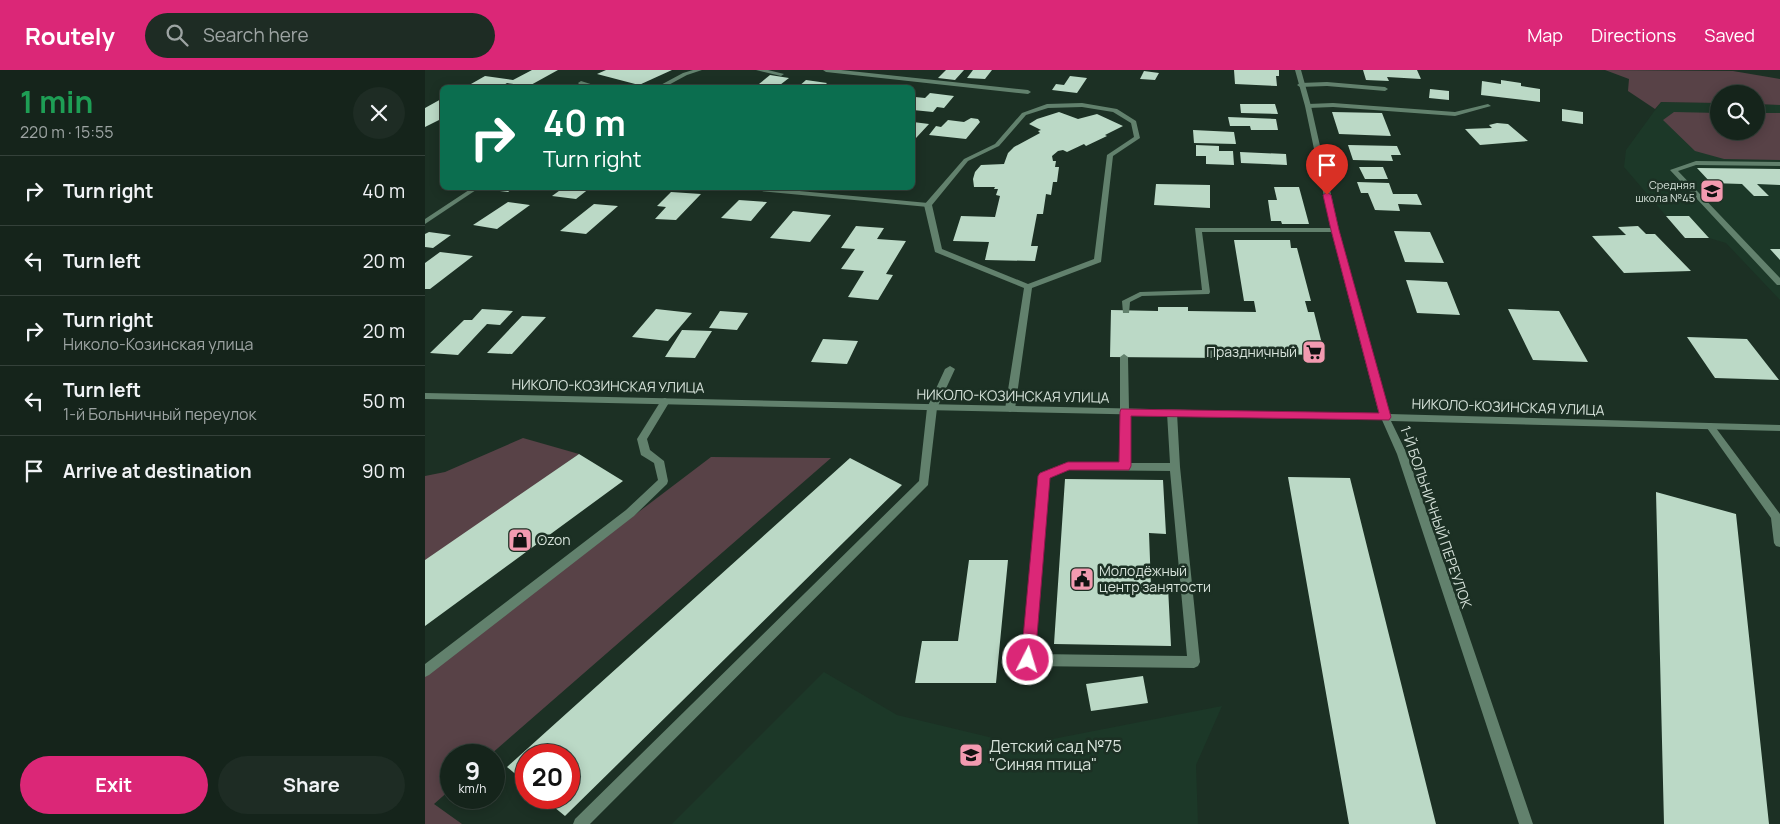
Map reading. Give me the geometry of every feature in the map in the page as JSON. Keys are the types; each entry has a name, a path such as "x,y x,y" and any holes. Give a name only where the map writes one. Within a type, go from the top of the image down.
{"street":[{"path":"664,85 685,74 699,70"},
{"path":"759,70 781,74"},
{"path":"826,70 1028,92"},
{"name":"1-Й БОЛЬНИЧНЫЙ ПЕРЕУЛОК","path":"1298,70 1308,106 1335,230 1385,417 1402,454 1526,824"},
{"path":"581,83 588,85"},
{"path":"1301,85 1327,84 1385,89"},
{"path":"1083,105 1115,110 1134,122 1137,138 1110,155 1098,260 1028,287 938,250 928,205 966,160 997,145 1024,114 1047,106 1083,105"},
{"path":"1308,106 1343,105 1455,114 1488,106"},
{"path":"1780,164 1696,163 1673,170 1780,283"},
{"path":"425,222 474,190"},
{"path":"771,190 928,205"},
{"path":"1125,311 1125,301 1140,294 1206,292 1198,230 1335,230"},
{"path":"1010,409 1028,287"},
{"path":"1125,357 1125,466"},
{"path":"580,824 924,482 932,408 950,369"},
{"name":"НИКОЛО-КОЗИНСКАЯ УЛИЦА","path":"425,396 1385,417 1780,428"},
{"path":"425,671 630,513 663,481 659,461 645,452 642,440 665,401"},
{"path":"1171,413 1194,662 1028,660 1044,476 1068,466 1175,467"},
{"path":"1710,426 1776,517 1780,543"}],"shaded area":[{"path":"1605,70 1733,71 1780,79 1780,105 1765,104 1765,85 1710,85 1710,103 1661,102 1655,109 1628,91 1629,79"},
{"name":"Средняя школа №45","path":"1661,102 1710,103 1710,140 1765,140 1765,104 1780,105 1780,300 1726,243 1709,238 1689,216 1666,216 1624,167 1626,150"},
{"path":"1674,112 1710,113 1710,140 1765,140 1765,113 1780,113 1780,160 1724,159 1695,151 1663,120"},
{"path":"523,438 579,454 425,562 425,476 445,472"},
{"path":"711,457 831,458 503,744 440,744 440,799 434,804 462,824 425,824 425,674"},
{"name":"Детский сад №75 \"Синяя птица\"","path":"824,672 897,715 1022,745 1222,706 1196,765 1198,824 672,824"}],"building":[{"path":"532,70 558,70 531,85 507,83 504,85 469,85 485,76 513,80"},
{"path":"606,70 672,70 639,85 597,74"},
{"path":"946,70 964,70 955,80 938,78"},
{"path":"973,70 992,70 985,79 967,78"},
{"path":"1234,70 1279,70 1279,76 1276,76 1277,86 1235,84"},
{"path":"1363,70 1417,70 1421,79 1387,77 1389,81 1366,80"},
{"path":"1144,71 1159,73 1155,80 1140,79"},
{"path":"770,75 789,78 780,85 758,85"},
{"path":"1070,76 1087,78 1077,93 1052,90 1056,84 1064,85"},
{"path":"806,80 827,83 825,85 800,85"},
{"path":"1501,80 1521,83 1521,86 1540,89 1540,102 1481,95 1482,81 1501,84"},
{"path":"1430,89 1449,91 1449,100 1429,98"},
{"path":"930,93 954,96 944,108 937,107 933,112 915,110 915,97 925,98"},
{"path":"440,100 440,120 425,127 425,108"},
{"path":"1240,104 1275,104 1278,114 1241,113"},
{"path":"1562,109 1583,112 1583,124 1562,121"},
{"path":"1059,112 1078,119 1097,114 1123,126 1086,146 1084,144 1067,152 1063,150 1058,151 1052,156 1053,161 1056,161 1055,167 1059,167 1057,182 1053,182 1051,195 1046,194 1043,214 1037,214 1031,246 1038,246 1035,261 985,260 989,242 953,241 961,216 995,217 1000,196 996,195 998,189 994,189 995,187 974,187 973,179 975,172 981,165 1004,164 1008,153 1014,147 1040,133 1038,131 1041,130 1029,124 1037,119"},
{"path":"1332,112 1382,113 1391,136 1339,134"},
{"path":"1228,117 1276,119 1278,130 1251,130 1250,126 1230,126"},
{"path":"971,118 978,119 980,122 966,139 929,135 936,126 941,127 948,120 964,122"},
{"path":"915,122 929,124 916,138"},
{"path":"1497,123 1508,124 1528,141 1480,145 1465,129 1492,128 1489,125"},
{"path":"1193,130 1234,132 1236,144 1194,143"},
{"path":"1196,145 1219,146 1219,151 1233,151 1234,165 1206,164 1206,156 1196,156"},
{"path":"1348,145 1397,146 1401,155 1391,155 1393,161 1353,160"},
{"path":"1240,152 1286,154 1287,165 1241,163"},
{"path":"1359,167 1383,167 1388,179 1365,179"},
{"path":"1697,168 1780,169 1780,185 1757,184 1769,196 1754,196 1742,184 1711,183"},
{"path":"1357,182 1389,183 1393,194 1417,194 1422,205 1398,204 1400,211 1375,210 1368,193 1361,193"},
{"path":"1156,184 1210,185 1210,208 1154,205"},
{"path":"1274,187 1299,187 1309,224 1282,224 1281,221 1271,221 1268,200 1277,200"},
{"path":"492,190 510,190 508,192"},
{"path":"560,190 587,190 576,199 552,196"},
{"path":"671,192 701,194 676,220 655,219 666,207 657,206"},
{"path":"739,200 767,202 751,221 721,218"},
{"path":"508,202 530,205 497,229 473,225"},
{"path":"594,204 618,206 586,234 560,231"},
{"path":"793,211 831,215 810,242 770,238"},
{"path":"1666,216 1689,216 1709,238 1685,238"},
{"path":"856,226 884,228 877,239 906,241 886,274 893,275 878,300 848,297 864,271 841,269 855,249 841,248"},
{"path":"1638,226 1646,234 1655,234 1691,271 1624,273 1592,236 1626,235 1618,227"},
{"path":"1394,231 1430,232 1444,263 1405,262"},
{"path":"429,232 451,235 433,248 425,247 425,234"},
{"path":"1234,240 1290,240 1291,248 1297,248 1311,301 1305,301 1308,312 1314,312 1322,344 1318,355 1265,354 1266,359 1251,359 1250,352 1225,352 1226,358 1110,357 1111,310 1158,311 1158,307 1188,307 1188,311 1256,312 1254,301 1244,301"},
{"path":"1770,249 1780,249 1780,260"},
{"path":"440,252 473,256 430,289 425,289 425,263"},
{"path":"1406,280 1447,282 1460,315 1417,313"},
{"path":"482,309 513,311 500,325 487,324 458,355 430,353 464,320 472,320"},
{"path":"656,309 692,313 668,341 632,337"},
{"path":"1508,309 1559,311 1588,362 1533,360"},
{"path":"720,311 748,313 737,330 709,328"},
{"path":"522,316 546,317 512,354 487,353"},
{"path":"682,330 712,331 695,358 665,357"},
{"path":"1687,337 1747,339 1779,380 1715,378"},
{"path":"823,339 858,341 847,364 811,362"},
{"path":"579,454 623,481 425,626 425,560"},
{"path":"850,458 902,485 580,801 580,744 533,744"},
{"path":"1288,477 1350,478 1436,824 1349,824"},
{"path":"1065,479 1163,480 1166,534 1149,533 1151,587 1168,587 1171,646 1054,644"},
{"path":"1656,492 1736,514 1769,824 1664,824"},
{"path":"969,560 1008,560 996,683 915,683 922,641 958,641"},
{"path":"1143,676 1148,703 1091,711 1086,684"},
{"path":"515,760 515,774 507,767"},
{"path":"556,809 572,809 565,816"}],"place":[{"name":"Средняя школа №45","path":"1712,191"},
{"name":"Праздничный","path":"1314,352"},
{"name":"Ozon","path":"520,540"},
{"name":"Молодёжный центр занятости","path":"1082,579"},
{"name":"Детский сад №75 \"Синяя птица\"","path":"971,755"}],"route":[{"path":"1028,660 1044,476 1068,466 1125,466 1125,412 1385,417 1327,195"}]}
